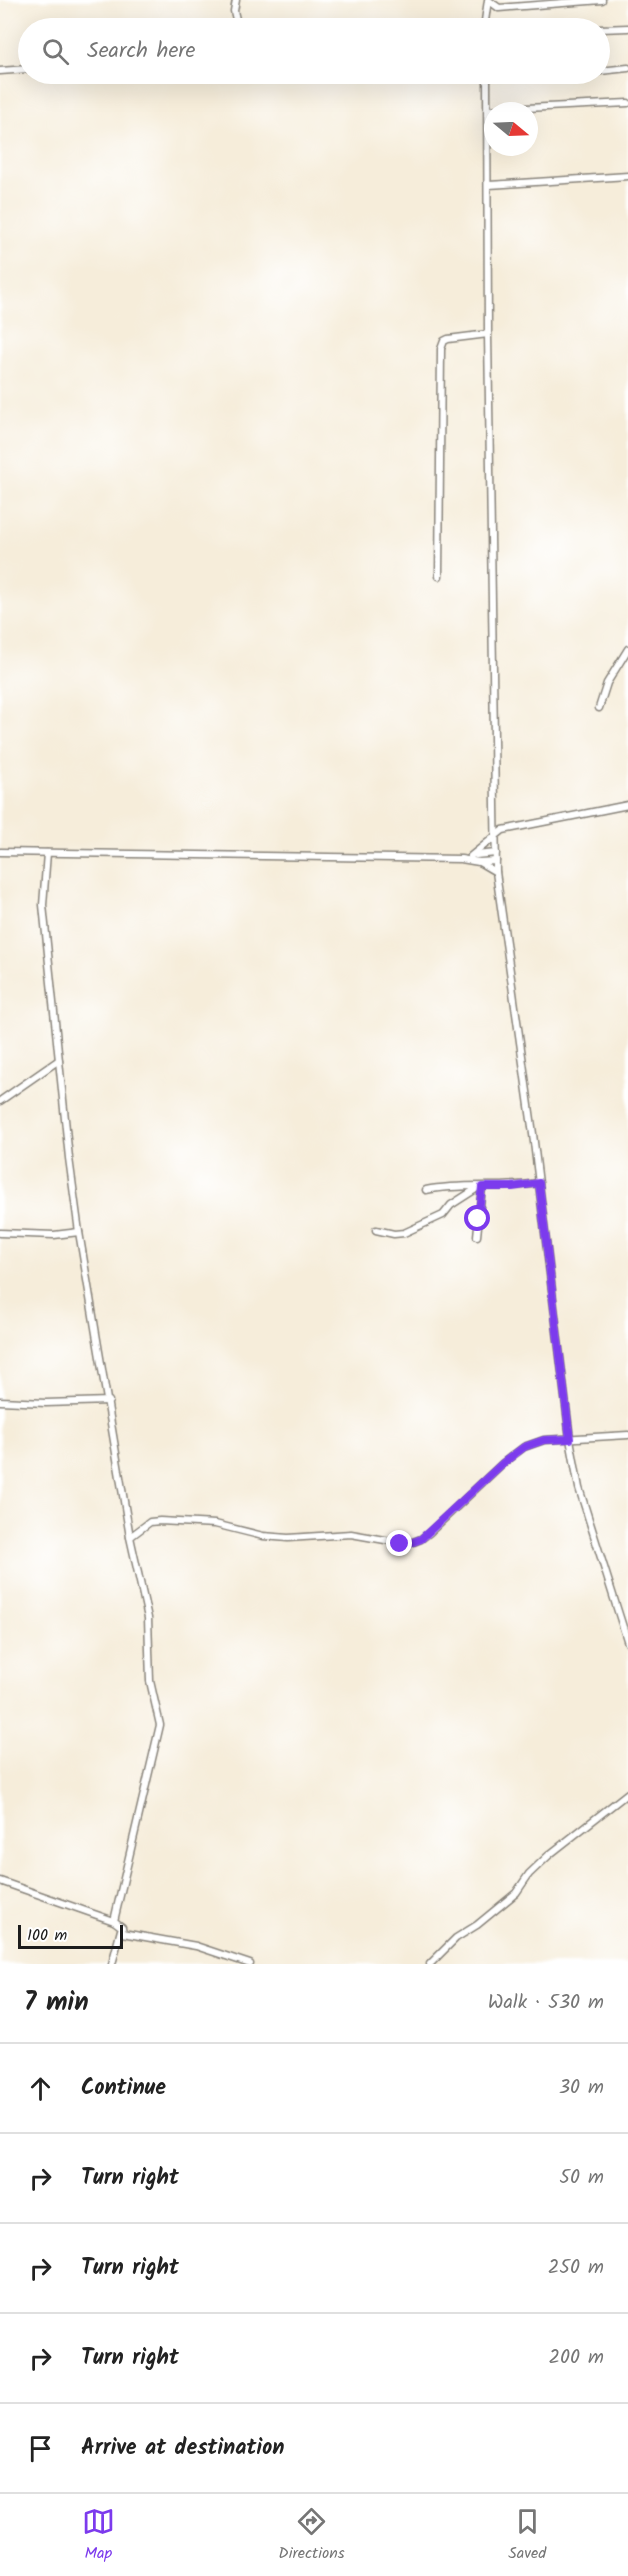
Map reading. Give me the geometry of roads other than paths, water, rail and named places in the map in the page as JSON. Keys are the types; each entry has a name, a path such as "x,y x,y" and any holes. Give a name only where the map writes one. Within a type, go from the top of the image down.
{"street":[{"path":"236,0 236,18"},
{"path":"485,18 488,0 500,8 602,0"},
{"path":"610,29 628,28"},
{"path":"610,70 628,68"},
{"path":"0,71 18,70"},
{"path":"488,84 488,102"},
{"path":"538,108 628,103"},
{"path":"489,156 488,334 496,872 539,1183 570,1439 579,1488 628,1643"},
{"path":"489,185 628,176"},
{"path":"439,576 441,349 444,341 448,339 488,334"},
{"path":"599,708 607,683 628,649"},
{"path":"471,856 503,830 628,805"},
{"path":"0,852 496,861"},
{"path":"47,853 43,905 79,1232 130,1537 148,1618 150,1682 160,1725 114,1921"},
{"path":"461,859 496,853"},
{"path":"479,862 496,872"},
{"path":"0,1101 59,1060"},
{"path":"426,1190 453,1186 512,1187 539,1183"},
{"path":"376,1230 394,1234 404,1233 443,1215 451,1205 480,1187"},
{"path":"477,1236 480,1187"},
{"path":"0,1233 66,1235 79,1232"},
{"path":"0,1401 46,1403 108,1401"},
{"path":"130,1537 150,1522 160,1521 215,1524 263,1536 288,1538 351,1534 408,1544 429,1533 503,1463 524,1447 544,1440 628,1436"},
{"path":"430,1964 456,1938 477,1925 516,1893 537,1866 628,1793"},
{"path":"0,1881 114,1921 122,1927 123,1933 196,1946 250,1964"},
{"path":"112,1964 122,1927"}]}
